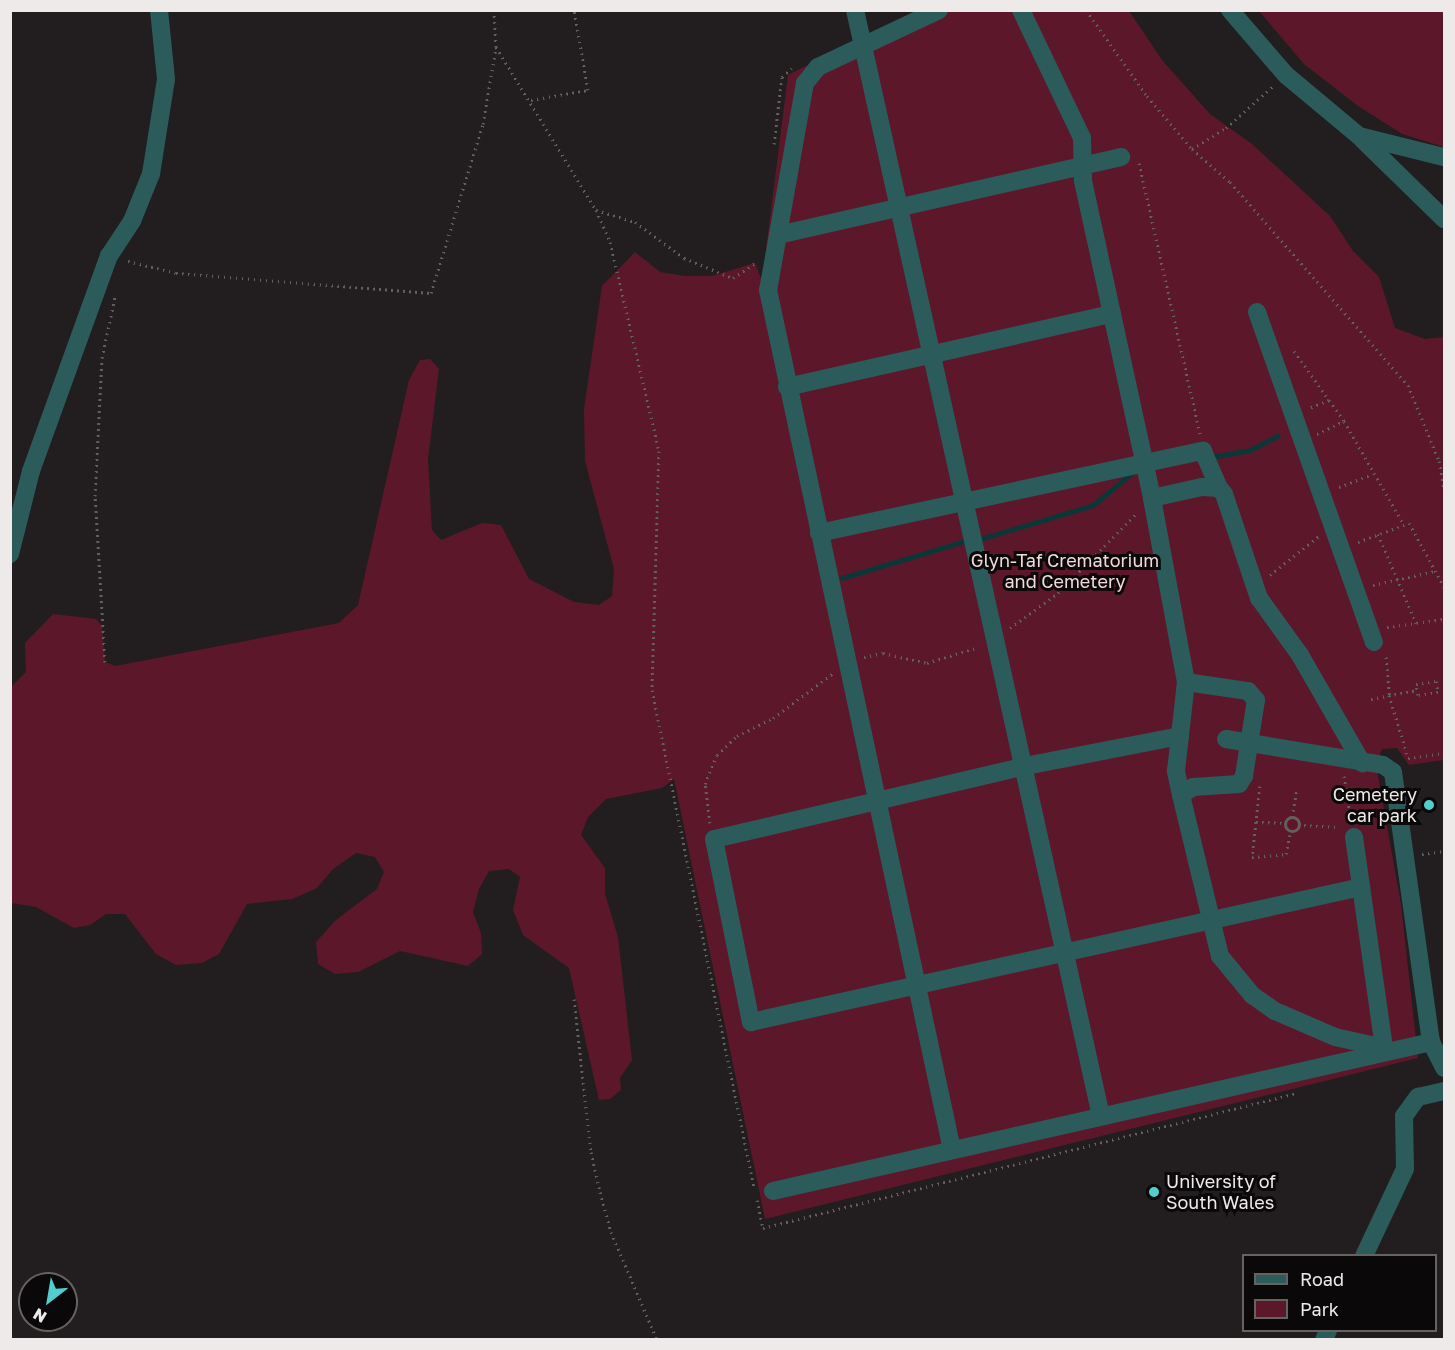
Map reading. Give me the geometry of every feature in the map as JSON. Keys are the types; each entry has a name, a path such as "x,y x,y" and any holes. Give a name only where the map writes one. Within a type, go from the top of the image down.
{"street":[{"path":"10,554 31,471 118,261 151,174 166,79 159,10"},
{"path":"939,10 818,67 805,83 768,290 845,664 952,1150"},
{"path":"1021,10 1082,138 1083,166 1152,498 1186,682 1176,771 1220,956 1252,995 1303,1026 1388,1048"},
{"path":"1230,10 1286,75 1359,136 1444,219"},
{"path":"856,12 1026,766 1101,1116"},
{"path":"1359,136 1444,158"},
{"path":"778,236 1121,157"},
{"path":"1257,312 1376,642"},
{"path":"787,387 1112,314"},
{"path":"819,533 1203,451 1219,488 1254,587 1269,616 1300,655 1369,764"},
{"path":"1152,498 1202,487 1219,488"},
{"path":"1181,795 1193,787 1239,784 1244,776 1254,695 1186,682"},
{"path":"1180,736 1026,766 714,839 752,1022 1361,887"},
{"path":"1226,739 1249,745 1369,764 1392,772 1402,856 1431,1042 1444,1068"},
{"path":"1353,832 1388,1048"},
{"path":"773,1191 1388,1048 1431,1042"},
{"path":"1365,1254 1405,1168 1404,1116 1418,1096 1444,1091"}],"path":[{"path":"118,261 176,273 431,293 483,124 496,47 494,10"},
{"path":"531,100 588,90 574,10"},
{"path":"1086,10 1147,96 1192,149 1230,182 1408,385 1439,461 1444,489"},
{"path":"496,47 531,100 596,210 610,243 658,451 652,690 763,1228 1309,1090"},
{"path":"773,147 782,77 802,63"},
{"path":"1192,149 1226,128 1286,75"},
{"path":"1121,157 1137,152 1203,451"},
{"path":"596,210 635,222 684,258 733,278 755,263 760,253"},
{"path":"105,662 95,496 102,358 118,286"},
{"path":"1294,351 1344,421 1404,525"},
{"path":"1294,416 1329,399"},
{"path":"1305,440 1344,421"},
{"path":"1323,494 1374,474"},
{"path":"714,839 705,784 717,755 737,736 774,718 845,664 883,653 927,663 942,661 997,637 1058,593 1152,498"},
{"path":"1342,548 1409,524 1444,586"},
{"path":"1254,587 1325,531 1335,528"},
{"path":"1378,534 1416,623"},
{"path":"1356,588 1435,571"},
{"path":"1444,619 1416,623 1376,642 1408,758 1444,753"},
{"path":"1436,681 1438,692 1418,695 1417,690 1416,684 1436,681"},
{"path":"1437,687 1444,686"},
{"path":"1371,699 1417,690"},
{"path":"1260,779 1252,857 1286,854 1291,830 1298,825 1353,832 1341,759"},
{"path":"1256,822 1285,823 1292,817 1297,790"},
{"path":"1292,817 1298,825"},
{"path":"1285,823 1291,830"},
{"path":"574,999 591,1152 600,1192 611,1232 657,1340"}],"green space":[{"name":"Glyn-Taf Crematorium and Cemetery","path":"916,11 1129,11 1162,60 1210,114 1252,144 1330,216 1353,251 1379,277 1395,328 1425,339 1444,337 1444,760 1409,765 1397,748 1382,749 1376,765 1401,904 1418,1058 765,1219 674,779 662,788 606,799 588,817 581,835 605,868 605,894 618,937 632,1060 620,1078 621,1090 610,1099 599,1100 569,968 523,935 513,910 520,877 509,869 489,871 479,889 473,912 481,933 482,954 468,966 400,951 358,972 335,974 318,964 316,942 336,920 377,889 384,872 375,857 356,853 333,869 317,888 292,899 247,904 219,954 202,963 176,965 156,954 125,914 106,914 90,925 74,928 36,907 11,903 11,687 26,672 25,643 53,614 96,619 102,626 105,662 115,666 339,623 358,605 409,380 420,360 430,359 439,369 428,459 432,530 441,540 482,523 501,525 529,579 574,602 599,605 612,596 614,569 585,461 584,409 602,286 635,252 660,272 685,276 712,276 755,263 762,281 788,75"},
{"path":"1259,11 1444,11 1444,147 1402,134 1358,106 1304,64"}],"waterway":[{"path":"1211,457 1250,450 1278,436"},
{"path":"980,539 1093,505 1133,472"},
{"path":"842,578 968,540"}],"place":[{"name":"Cemetery car park","path":"1429,805"},
{"name":"University of South Wales","path":"1154,1192"}]}
